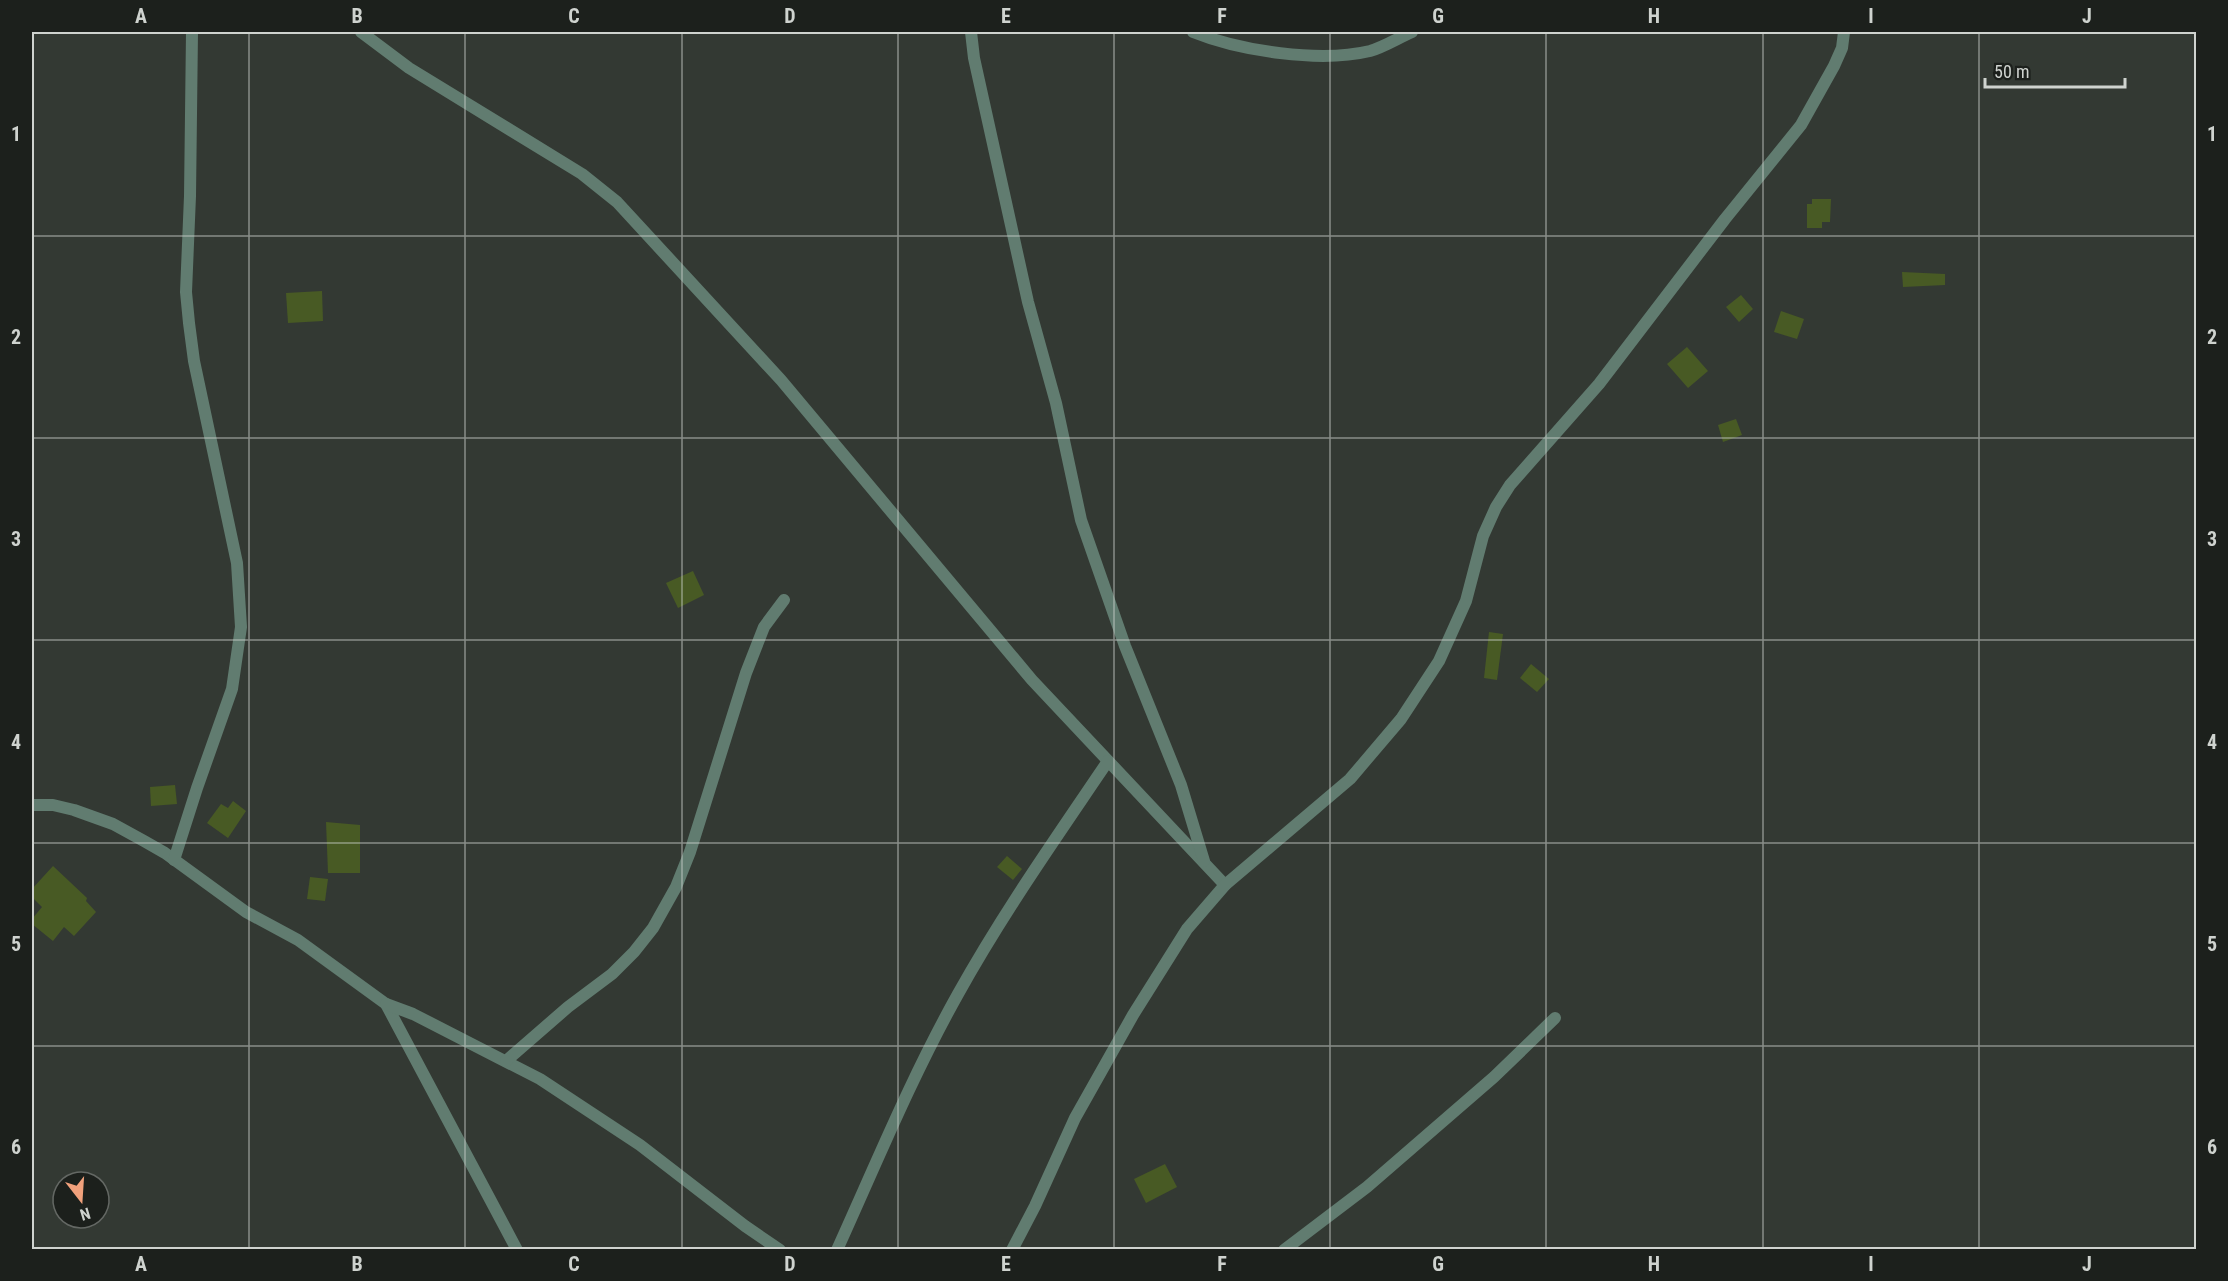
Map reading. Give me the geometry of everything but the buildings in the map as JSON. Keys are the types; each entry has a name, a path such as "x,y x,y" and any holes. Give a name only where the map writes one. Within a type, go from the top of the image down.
{"street":[{"path":"174,860 196,788 232,689 241,627 237,563 194,361 186,292 192,32"},
{"path":"361,32 409,68 582,174 617,202 781,380 1032,680 1225,885"},
{"path":"971,32 974,58 1026,291 1056,403 1082,520 1125,646 1181,785 1205,865"},
{"path":"1193,32 1216,41 1271,52 1329,55 1370,51 1412,32"},
{"path":"1012,1250 1035,1206 1075,1118 1133,1015 1187,929 1225,885 1350,780 1401,720 1439,661 1466,601 1483,536 1496,507 1510,485 1599,384 1725,219 1801,125 1834,66 1842,48 1844,32"},
{"path":"506,1061 568,1007 612,974 653,928 676,887 690,852 746,673 764,627 784,600"},
{"path":"837,1250 925,1057 957,996 991,935 1108,761"},
{"path":"32,805 53,805 112,824 174,860 246,912 298,940 386,1004 413,1014 540,1079 640,1145 780,1250"},
{"path":"386,1004 517,1250"},
{"path":"1284,1250 1376,1179 1494,1077 1555,1018"}]}
